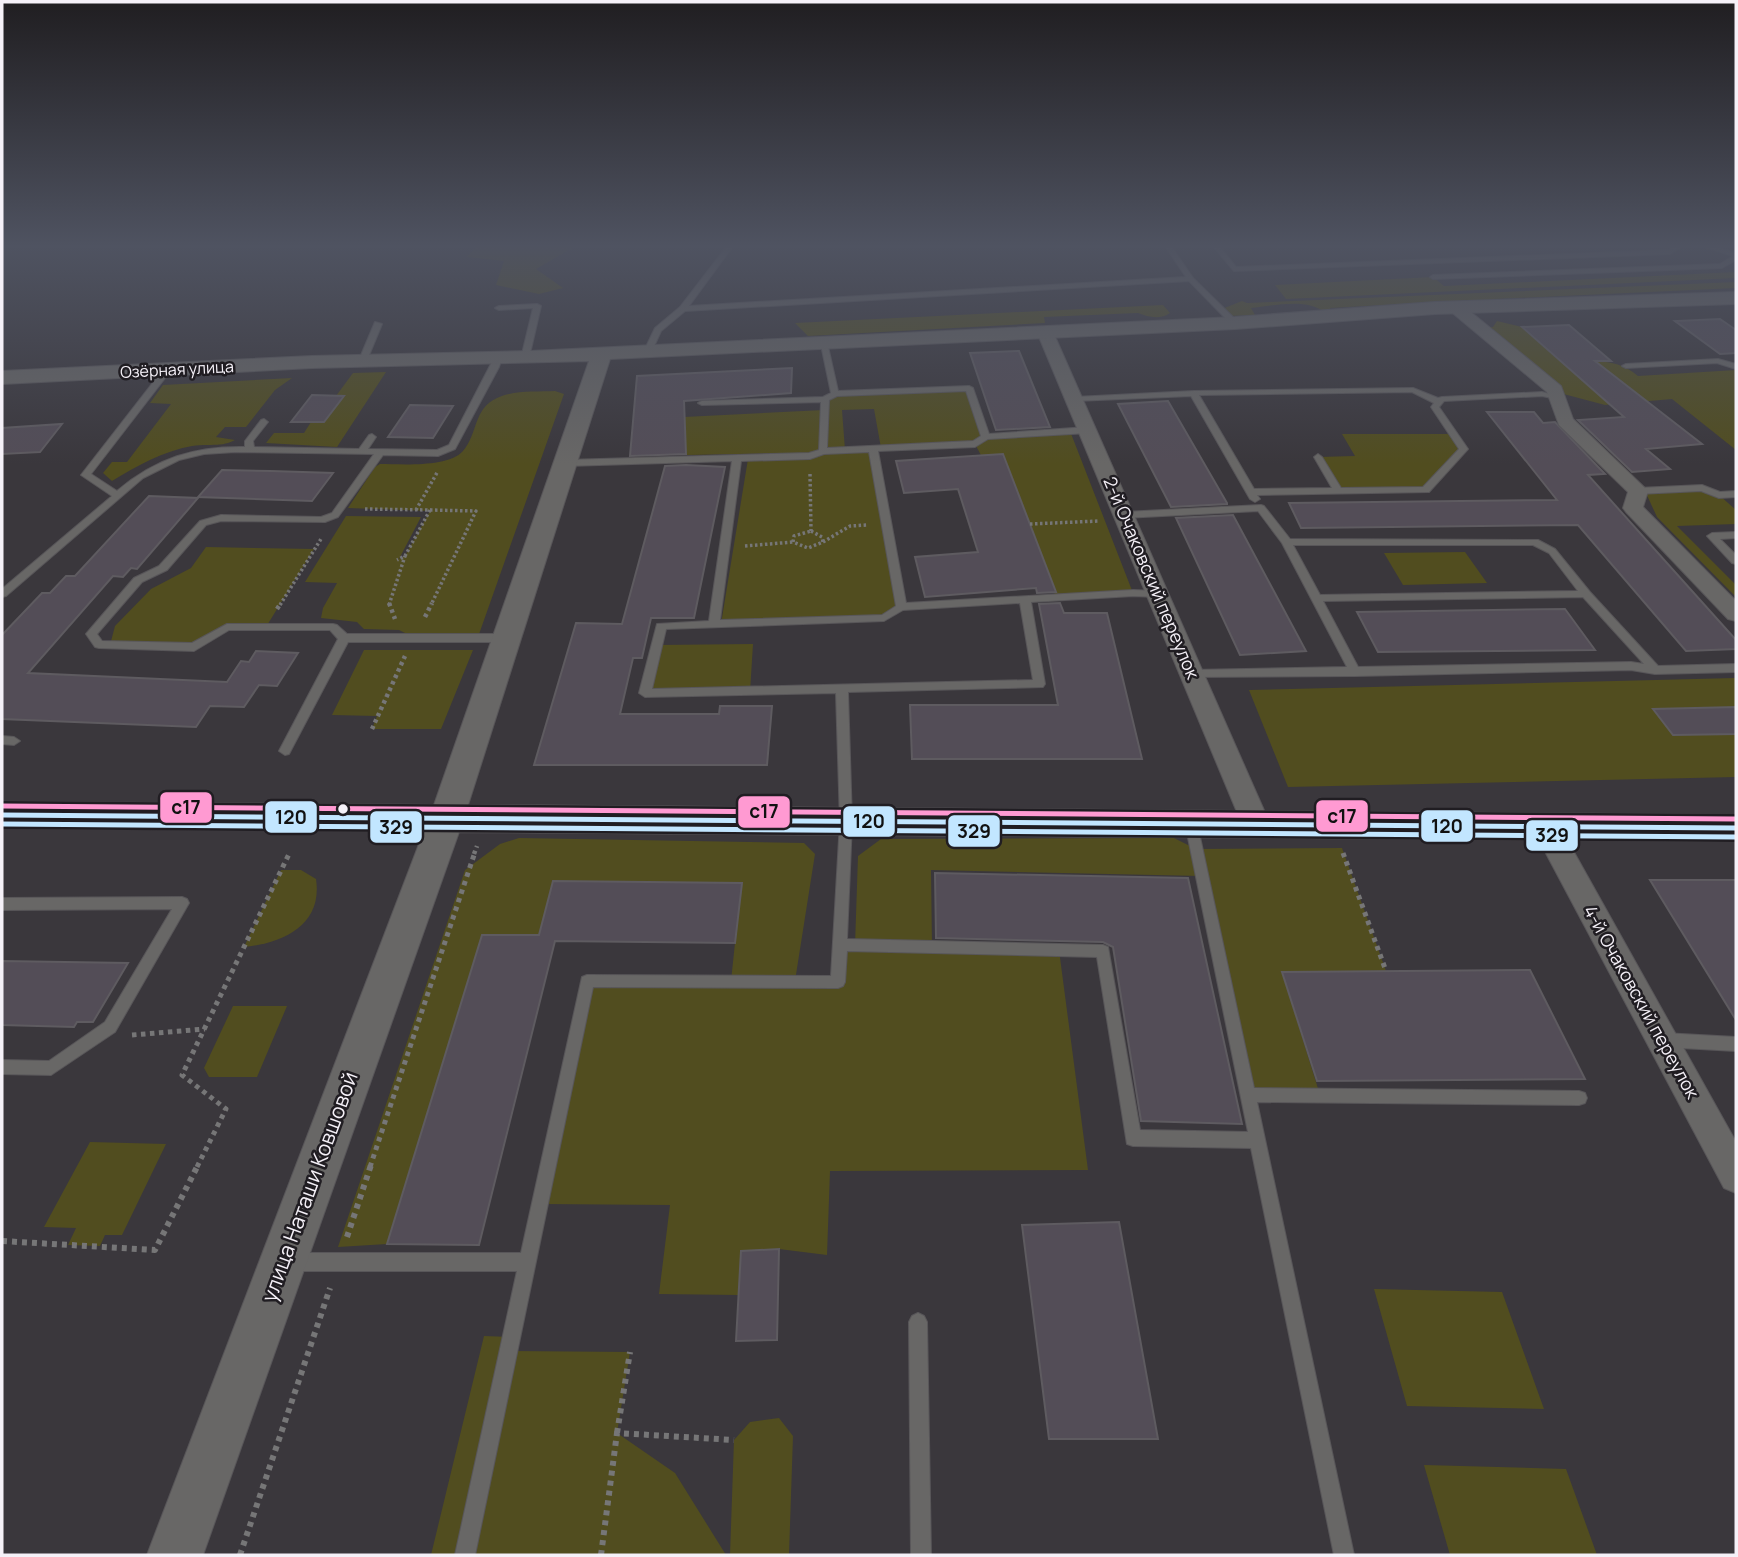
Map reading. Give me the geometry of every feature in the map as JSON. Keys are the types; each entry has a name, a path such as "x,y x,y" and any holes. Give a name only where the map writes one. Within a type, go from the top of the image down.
{"street":[{"name":"Озёрная улица","path":"2,377 363,360 525,358 1295,319"},
{"path":"1469,319 1555,390 1565,421 1638,491 1633,508 1736,614"},
{"name":"2-й Очаковский переулок","path":"1045,332 1256,824"},
{"name":"улица Наташи Ковшовой","path":"175,1555 283,1262 466,820 507,638 599,363 600,353"},
{"path":"2,816 1736,828"},
{"name":"4-й Очаковский переулок","path":"1546,827 1736,1176"}],"lane":[{"path":"525,358 534,319"},
{"path":"648,351 658,330 672,319"},
{"path":"1231,319 1235,323"},
{"path":"363,360 378,324"},
{"path":"823,342 835,394"},
{"path":"2,594 140,476 176,458 204,451 250,449 438,453 452,447 498,358"},
{"path":"1626,366 1717,361 1736,367"},
{"path":"117,495 86,475 168,369"},
{"path":"474,383 487,383"},
{"path":"702,403 825,399 835,394 969,388 986,437"},
{"path":"1075,399 1194,393 1413,390 1439,402"},
{"path":"1194,393 1251,492 1287,542 1355,672"},
{"path":"1251,492 1426,490 1464,449 1435,407 1442,399 1529,394 1557,397"},
{"path":"823,451 825,399"},
{"path":"250,449 249,442 264,422"},
{"path":"566,463 810,456 823,451 975,444 986,437 1088,430"},
{"path":"362,451 372,437"},
{"path":"873,449 901,607"},
{"path":"380,452 337,511 323,520 221,517 203,523 163,568 138,580 91,634 99,644 194,647 227,627 333,627 344,638 507,638"},
{"path":"1318,457 1338,491"},
{"path":"714,624 737,460"},
{"path":"1638,491 1702,488 1719,495 1736,494"},
{"path":"1125,517 1261,508"},
{"path":"1736,535 1712,536 1736,561"},
{"path":"1287,542 1535,542 1552,551 1655,670"},
{"path":"1025,600 1039,684 645,693 661,626 884,618 901,607 1133,593 1158,594"},
{"path":"1317,598 1586,593"},
{"path":"285,751 344,638"},
{"path":"1192,674 1631,666 1655,670 1736,668"},
{"path":"465,1555 587,981 838,982 846,822 842,688"},
{"path":"1191,823 1344,1555"},
{"path":"2,904 183,903 110,1027 51,1068 2,1067"},
{"path":"839,946 1103,951 1133,1138 1257,1140"},
{"path":"1661,1040 1736,1044"},
{"path":"1248,1094 1579,1098"},
{"path":"283,1262 528,1262"},
{"path":"918,1322 921,1555"}],"path":[{"path":"416,510 452,447"},
{"path":"810,456 811,531"},
{"path":"422,623 398,623 390,614 388,605 389,594 404,565 405,556 430,510"},
{"path":"266,627 337,511 476,511 372,729"},
{"path":"1030,524 1125,517"},
{"path":"725,546 793,542 806,549 817,547 850,526 887,524"},
{"path":"793,542 794,536 811,531 818,532 823,542"},
{"path":"397,560 405,556"},
{"path":"240,1555 338,1262 466,820"},
{"path":"1333,825 1386,971"},
{"path":"2,1241 155,1250 226,1109 182,1075 290,852"},
{"path":"96,1037 205,1029"},
{"path":"601,1555 630,1352"},
{"path":"617,1433 734,1440"}],"shaded area":[{"path":"884,319 1044,319 1045,323 808,336 795,323"},
{"path":"1497,321 1522,327 1562,363 1611,363 1620,365 1638,376 1736,370 1736,450 1672,399 1605,405 1556,392 1482,328 1493,327"},
{"path":"386,372 337,447 266,443 274,433 304,433 311,422 323,422 343,397 336,396 353,373"},
{"path":"292,378 275,390 246,427 225,427 216,437 235,440 171,451 112,481 103,473 112,462 127,462 171,404 150,403 163,385"},
{"path":"969,388 986,437 1070,431 1133,593 1057,598 975,444 881,448 874,409 842,410 845,450 873,449 901,607 884,618 721,624 748,459 805,455 686,455 684,417 824,410 825,399 835,394"},
{"path":"555,391 564,394 478,637 415,638 399,630 364,629 357,622 321,618 323,608 337,583 305,582 346,516 421,517 399,559 405,556 430,511 348,508 375,467 380,464 436,463 447,460 463,451 480,415 489,403 510,394"},
{"path":"1342,434 1453,434 1464,449 1426,490 1338,491 1318,457 1355,456"},
{"path":"1702,488 1719,495 1736,510 1736,524 1677,526 1736,585 1736,597 1657,517 1645,491"},
{"path":"206,547 314,549 266,627 227,627 194,647 110,645 115,626 151,589 191,568"},
{"path":"1465,552 1487,583 1403,585 1384,553"},
{"path":"753,644 750,692 645,693 657,645"},
{"path":"364,650 473,650 441,729 372,729 377,716 332,715"},
{"path":"1736,678 1736,777 1288,787 1249,690"},
{"path":"519,838 804,843 815,854 795,981 838,982 839,945 855,945 858,856 881,839 1174,838 1196,849 1342,848 1386,971 1282,972 1320,1095 1248,1095 1201,876 931,870 932,947 1059,950 1088,1170 830,1171 827,1255 779,1249 741,1251 739,1295 659,1294 670,1205 540,1204 587,981 731,981 735,943 553,881 539,935 482,935 387,1244 338,1247 465,870 500,844"},
{"path":"281,870 301,870 316,879 317,895 313,908 307,920 286,936 244,947"},
{"path":"233,1006 287,1006 257,1077 209,1077 204,1068"},
{"path":"90,1142 166,1144 122,1235 105,1235 100,1246 68,1245 76,1228 44,1227"},
{"path":"1374,1289 1502,1292 1544,1409 1407,1406"},
{"path":"484,1336 511,1337 509,1351 630,1352 617,1433 675,1473 726,1555 431,1555"},
{"path":"779,1418 793,1436 789,1555 730,1555 734,1440 750,1422"},
{"path":"1424,1465 1566,1469 1597,1555 1450,1555"}],"building":[{"path":"1720,319 1736,330 1736,353 1720,354 1675,321"},
{"path":"1569,325 1611,361 1595,361 1702,444 1646,449 1670,469 1632,472 1578,420 1624,417 1522,327"},
{"path":"1019,351 1050,427 996,430 970,353"},
{"path":"792,368 791,393 684,401 686,454 630,456 637,376"},
{"path":"312,395 344,396 324,422 291,422"},
{"path":"1168,401 1227,504 1171,507 1118,404"},
{"path":"410,405 453,406 433,438 388,437"},
{"path":"1487,412 1534,412 1543,423 1555,422 1605,474 1588,475 1736,640 1736,649 1686,651 1578,525 1301,528 1289,503 1557,500"},
{"path":"62,424 40,452 2,454 2,428"},
{"path":"1003,454 1056,592 1037,593 1036,588 925,597 915,557 978,552 958,489 904,493 896,461"},
{"path":"665,466 725,467 694,618 651,618 642,658 633,658 620,714 719,714 720,706 772,706 767,765 534,765 576,623 622,624"},
{"path":"222,470 333,473 312,501 198,497"},
{"path":"149,496 198,498 137,569 131,568 123,577 113,576 28,673 227,682 241,661 249,662 256,651 298,653 277,686 259,685 244,707 210,706 196,727 2,719 2,635 42,593 50,593 66,576 75,576"},
{"path":"1233,515 1306,651 1240,655 1176,518"},
{"path":"1060,603 1064,613 1107,613 1142,759 912,759 910,705 1058,705 1039,604"},
{"path":"1565,609 1595,650 1378,652 1357,612"},
{"path":"1736,707 1736,734 1673,735 1653,709"},
{"path":"935,873 1188,878 1242,1124 1141,1121 1113,947 1103,942 936,938"},
{"path":"1650,880 1736,880 1736,1020"},
{"path":"553,881 742,883 735,943 555,941 479,1245 387,1244 482,935 539,935"},
{"path":"2,961 128,963 93,1022 77,1022 74,1027 2,1025"},
{"path":"1530,970 1585,1079 1317,1081 1282,972"},
{"path":"1119,1222 1158,1439 1049,1439 1022,1225"},
{"path":"779,1249 777,1340 736,1341 741,1251"}],"transit line":[{"name":"с17","path":"2,806 1736,819"},
{"name":"120","path":"2,815 1736,828"},
{"name":"329","path":"2,824 1736,837"}]}
